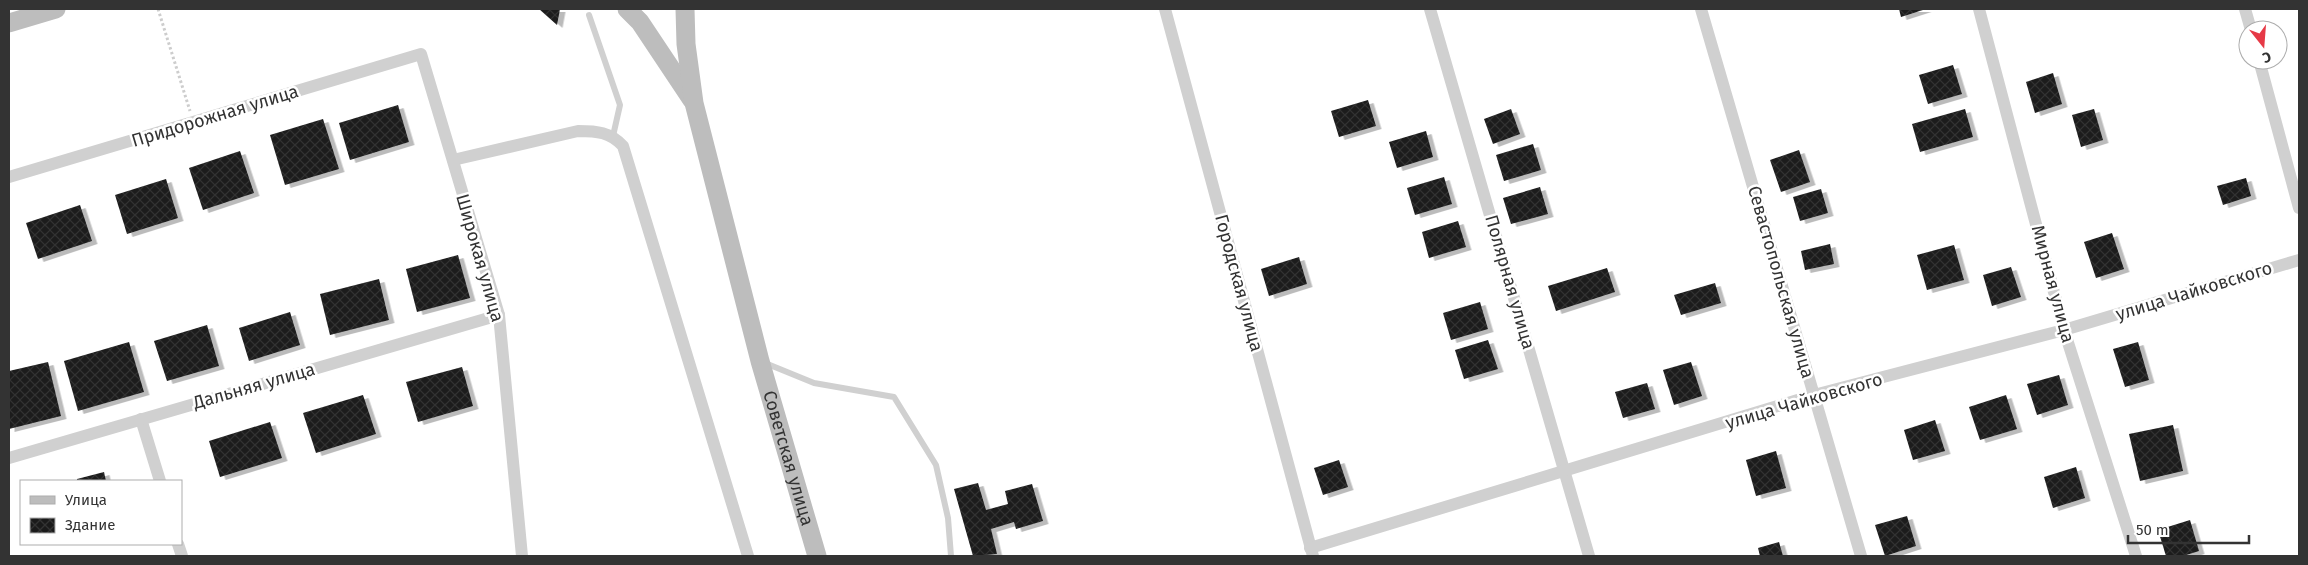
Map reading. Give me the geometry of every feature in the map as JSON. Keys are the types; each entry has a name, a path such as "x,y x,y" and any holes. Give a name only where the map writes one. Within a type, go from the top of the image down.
{"main road":[{"path":"9,23 56,9"},
{"path":"628,9 640,22 694,103"},
{"path":"686,9 686,44 694,103"},
{"name":"Советская улица","path":"694,103 760,362 817,556"}],"street":[{"name":"Городская улица","path":"1164,9 1312,552"},
{"name":"Полярная улица","path":"1430,9 1589,556"},
{"name":"Севастопольская улица","path":"1701,9 1861,556"},
{"name":"Мирная улица","path":"1979,9 2064,330 2136,556"},
{"name":"Придорожная улица","path":"9,177 421,54"},
{"name":"Широкая улица","path":"421,54 499,316 522,556"},
{"path":"2262,70 2299,208"},
{"path":"453,160 578,131 599,132 613,136 623,146 748,556"},
{"name":"улица Чайковского","path":"1312,552 1814,396 2064,330 2299,260"},
{"name":"Дальняя улица","path":"9,458 499,316"},
{"path":"142,419 160,480"}],"lane":[{"path":"589,15 620,105 613,136"},
{"path":"760,362 814,383 894,398 936,465 948,518 951,556"}],"path":[{"path":"158,9 194,122"}],"building":[{"path":"539,9 560,9 557,25"},
{"path":"1899,9 1926,9 1901,17"},
{"path":"1953,65 1962,94 1928,104 1919,75"},
{"path":"2053,73 2062,104 2035,113 2026,82"},
{"path":"1368,100 1376,126 1339,137 1331,111"},
{"path":"398,105 409,142 350,160 339,123"},
{"path":"1511,109 1520,134 1493,144 1484,119"},
{"path":"1965,109 1973,137 1920,152 1912,124"},
{"path":"2094,109 2103,140 2081,147 2072,115"},
{"path":"323,119 339,169 285,185 270,135"},
{"path":"1426,131 1433,157 1397,168 1389,142"},
{"path":"1533,144 1541,170 1504,181 1496,155"},
{"path":"1799,150 1810,182 1781,192 1770,160"},
{"path":"240,151 254,193 203,210 189,168"},
{"path":"1444,177 1452,204 1415,215 1407,188"},
{"path":"2246,178 2251,196 2223,205 2217,186"},
{"path":"166,179 178,218 127,234 115,195"},
{"path":"1540,187 1548,214 1511,224 1503,198"},
{"path":"1821,189 1828,213 1800,221 1793,197"},
{"path":"80,205 92,241 38,259 26,223"},
{"path":"1458,221 1466,247 1429,258 1422,232"},
{"path":"2112,233 2124,269 2096,278 2084,242"},
{"path":"1830,244 1834,264 1805,270 1801,251"},
{"path":"1954,245 1964,280 1927,290 1917,255"},
{"path":"458,255 470,298 417,312 406,269"},
{"path":"1299,257 1307,284 1269,296 1261,269"},
{"path":"2011,267 2021,297 1992,306 1983,275"},
{"path":"1607,268 1615,292 1556,311 1548,286"},
{"path":"379,279 389,320 330,335 320,294"},
{"path":"1715,283 1721,303 1681,315 1674,295"},
{"path":"1480,302 1488,329 1451,340 1443,313"},
{"path":"290,312 300,345 249,361 239,328"},
{"path":"207,325 219,366 167,381 154,341"},
{"path":"1488,340 1498,369 1464,379 1455,350"},
{"path":"129,342 144,392 78,411 64,361"},
{"path":"2138,342 2149,380 2125,387 2113,349"},
{"path":"48,362 61,416 9,429 9,371"},
{"path":"1691,362 1702,396 1674,405 1663,370"},
{"path":"462,367 473,406 418,422 406,382"},
{"path":"2059,375 2068,405 2037,415 2027,384"},
{"path":"1647,383 1655,409 1623,418 1615,392"},
{"path":"363,395 376,434 316,453 303,413"},
{"path":"2006,395 2017,429 1980,440 1969,407"},
{"path":"1935,420 1945,451 1913,460 1904,430"},
{"path":"270,422 282,458 220,477 209,441"},
{"path":"2173,425 2183,471 2140,481 2129,434"},
{"path":"1776,451 1786,488 1756,496 1746,460"},
{"path":"1339,460 1348,487 1323,495 1314,468"},
{"path":"2076,467 2085,498 2053,508 2044,477"},
{"path":"104,472 106,480 77,480"},
{"path":"978,483 986,510 1008,504 1005,491 1032,484 1043,521 1016,529 1014,522 991,529 997,554 973,556 954,489"},
{"path":"1907,516 1916,546 1885,556 1875,525"},
{"path":"2190,520 2199,551 2183,556 2166,556 2158,530"},
{"path":"1779,542 1783,556 1760,556 1758,548"}]}
